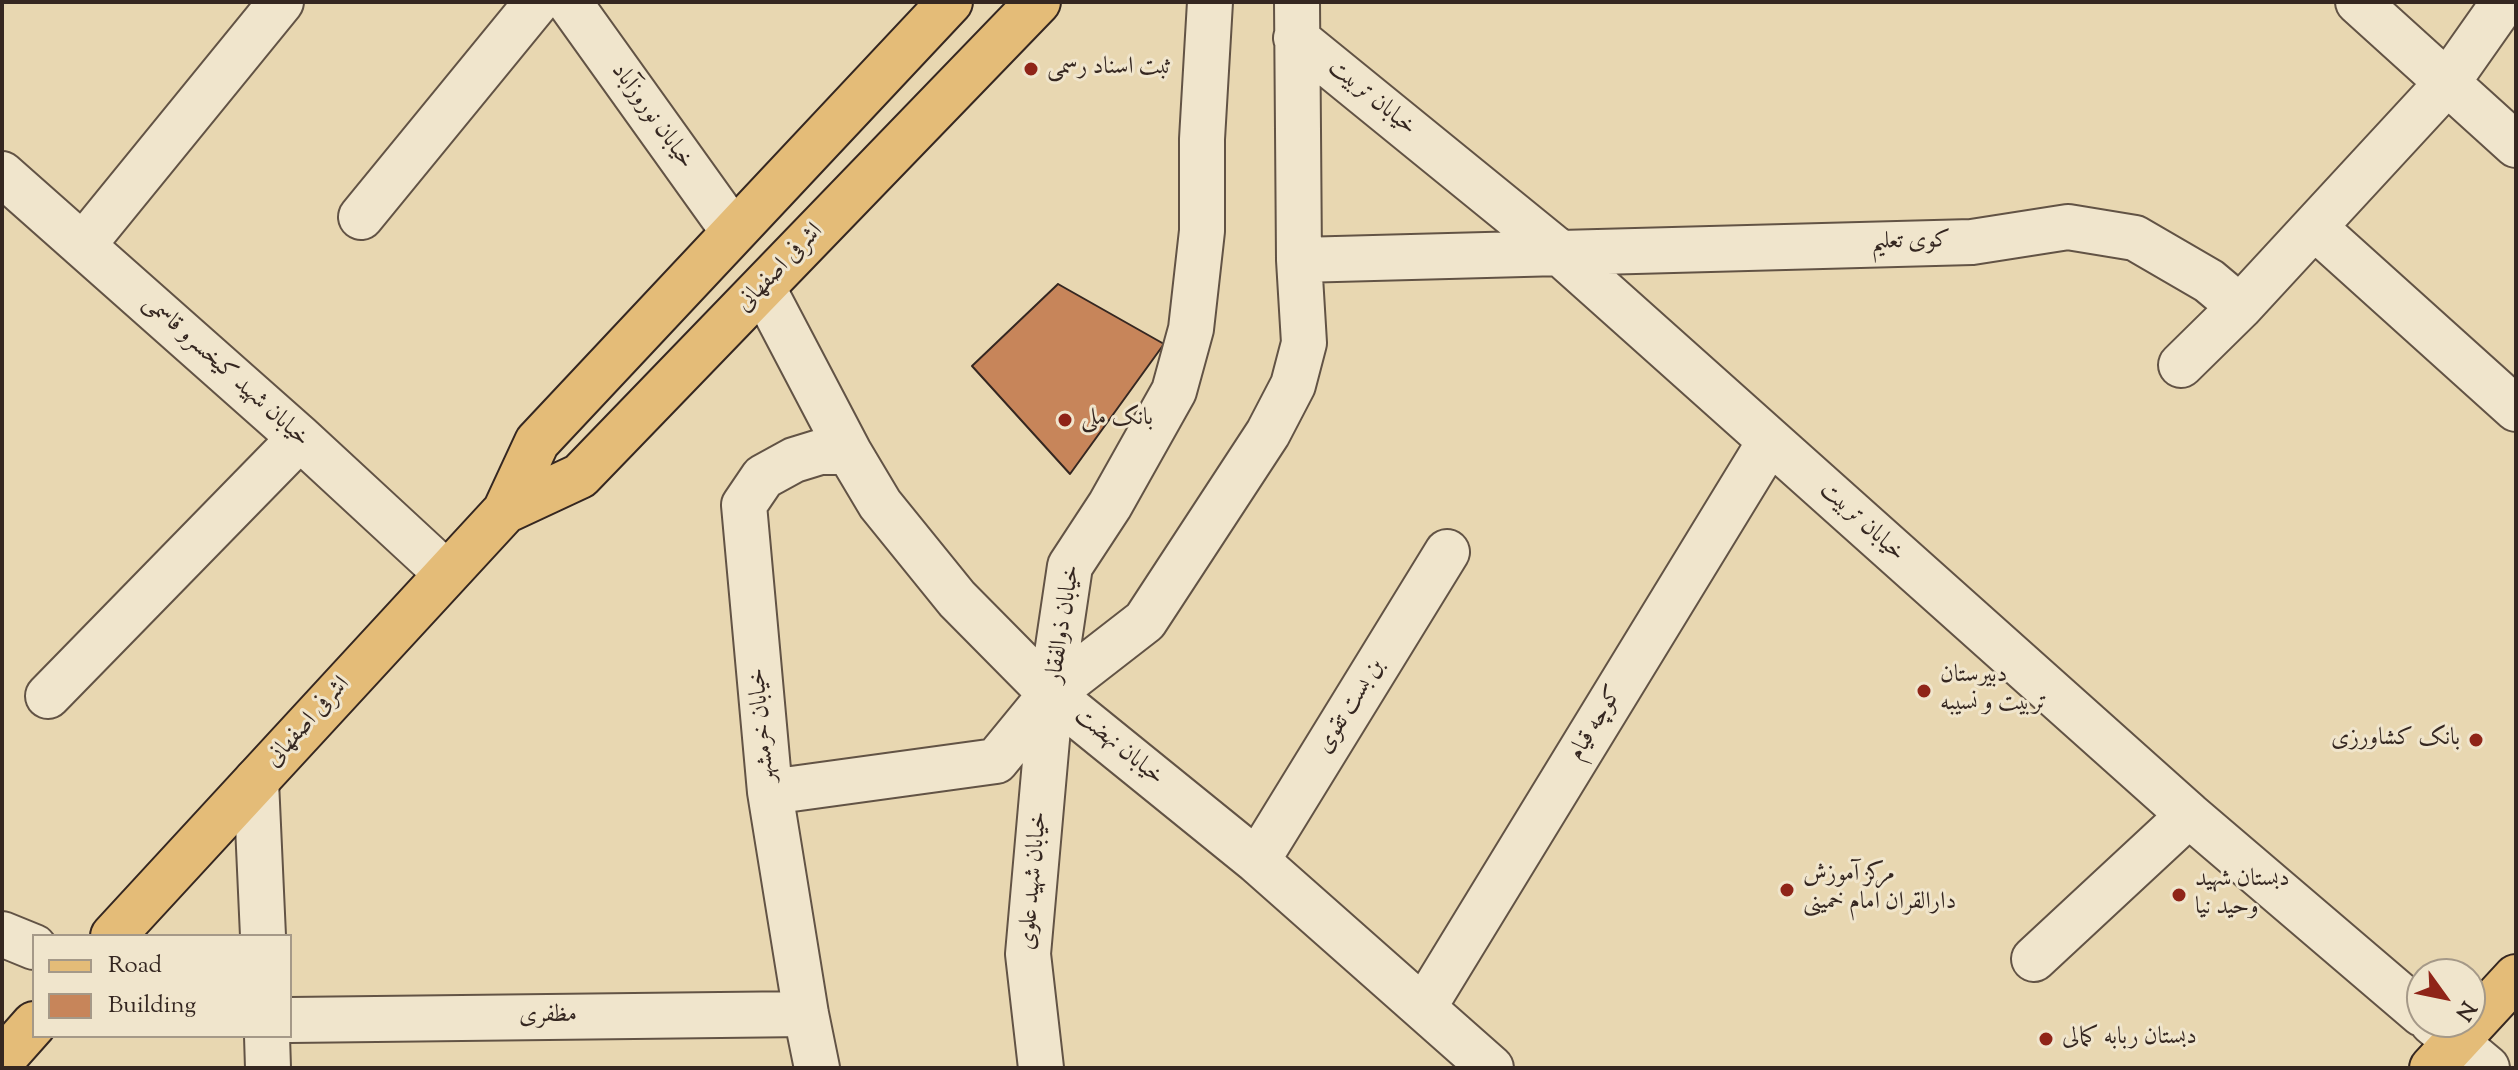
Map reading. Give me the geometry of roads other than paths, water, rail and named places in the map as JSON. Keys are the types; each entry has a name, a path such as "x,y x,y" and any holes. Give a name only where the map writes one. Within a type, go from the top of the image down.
{"main road":[{"name":"اشرفی اصفهانی","path":"115,934 505,511 537,442 950,2"},
{"name":"اشرفی اصفهانی","path":"505,511 580,476 1038,2"},
{"path":"2452,1050 2516,977"},
{"path":"2,1060 32,1026"}],"street":[{"path":"83,245 281,2"},
{"path":"361,217 537,2"},
{"name":"خیابان نوروزآباد","path":"569,2 733,231"},
{"name":"خیابان ذوالفقار","path":"1051,694 1070,566 1110,505 1174,391 1191,329 1202,231 1202,139 1210,2"},
{"path":"2358,2 2516,145"},
{"path":"2181,365 2240,307 2447,83 2504,2"},
{"name":"خیابان ذوالفقار","path":"1051,694 1145,621 1268,433 1293,385 1304,343 1299,260 1296,20"},
{"name":"خیابان تربیت","path":"1296,20 2189,815 2406,1000"},
{"name":"خیابان شهید کیخسرو قاسمی","path":"2,174 300,438 446,573"},
{"name":"کوی تعلیم","path":"1299,260 1972,242 2068,227 2135,238 2209,281 2240,307"},
{"path":"2314,227 2516,409"},
{"name":"خیابان نهضت","path":"763,288 849,452 880,504 957,599 1051,694 1257,861 1424,1007 1465,1059"},
{"path":"48,696 300,438"},
{"name":"کوچه قیام","path":"1424,1007 1770,441"},
{"name":"خیابان خرمشهر","path":"817,1068 770,792 744,505 763,477 794,460 820,452 849,452"},
{"name":"بن بست تقوی","path":"1257,861 1447,552"},
{"path":"770,792 996,761 1051,694"},
{"name":"خیابان شهید علوی","path":"1041,1068 1028,954 1051,694"},
{"path":"256,781 263,934"},
{"path":"2034,959 2189,815"},
{"path":"2,934 32,946"},
{"name":"مظفری","path":"292,1020 806,1014"},
{"path":"267,1038 268,1068"}],"place":[{"name":"ثبت اسناد رسمی","path":"1031,69"},
{"name":"بانک ملی","path":"1065,420"},
{"name":"دبیرستان تربیت و نسیبه","path":"1924,691"},
{"name":"بانک کشاورزی","path":"2476,740"},
{"name":"مرکز آموزش دارالقران امام خمینی","path":"1787,890"},
{"name":"دبستان شهید وحید نیا","path":"2179,895"},
{"name":"دبستان ربابه کمالی","path":"2046,1039"}]}
